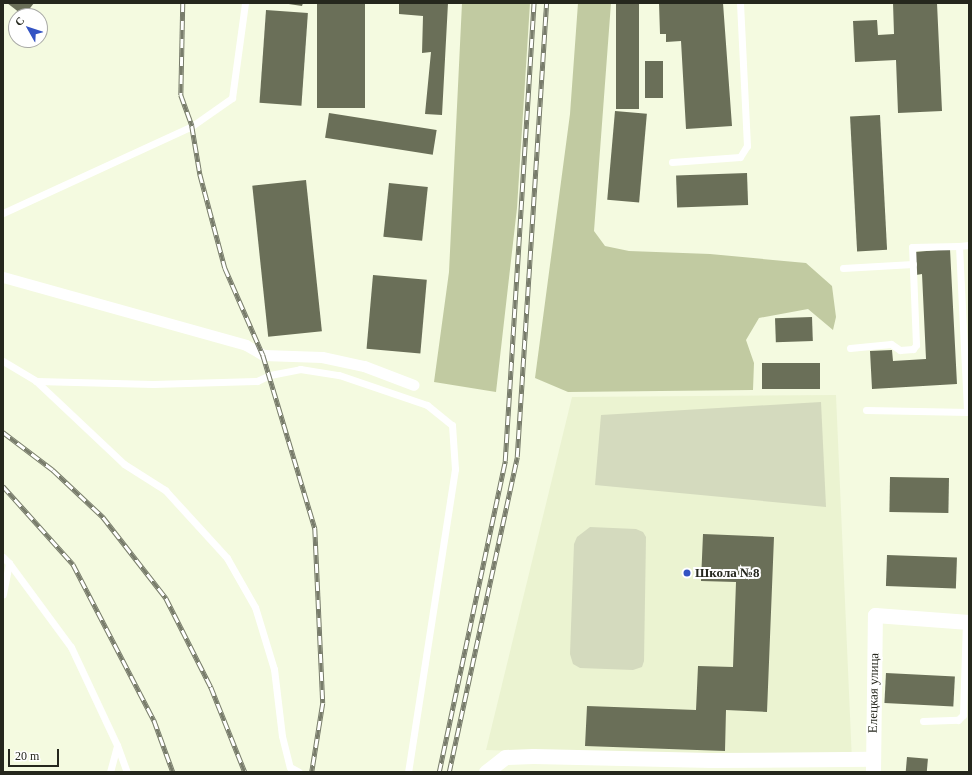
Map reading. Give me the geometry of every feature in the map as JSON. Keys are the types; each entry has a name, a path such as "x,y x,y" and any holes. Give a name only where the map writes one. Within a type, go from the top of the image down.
{"street":[{"path":"3,277 246,345 263,355 322,357 364,366 414,385"},
{"name":"Елецкая улица","path":"873,766 874,615 968,622"},
{"path":"486,772 505,757 533,756 711,766 873,766"}],"lane":[{"path":"3,213 192,126 232,98 245,3"},
{"path":"672,162 740,157 747,146 740,3"},
{"path":"850,348 892,344 900,350 913,349 916,345 912,247 969,245"},
{"path":"866,410 968,412 959,246"},
{"path":"843,268 913,264"},
{"path":"3,361 36,381 124,464 165,490 227,558 255,607 274,669 282,736 290,767 299,772"},
{"path":"36,381 153,384 257,381 270,375 300,369 339,375 427,405 452,424 455,469 408,772"},
{"path":"3,557 71,647 117,745 127,772"},
{"path":"3,594 9,563"},
{"path":"923,721 958,720 963,715 968,622"},
{"path":"110,772 117,745"}],"shaded area":[{"path":"462,3 530,3 517,208 496,392 434,382 449,272"},
{"path":"578,3 611,3 594,231 605,246 629,251 710,254 806,263 832,286 836,317 833,330 808,309 759,318 746,340 754,363 753,390 568,392 535,378 570,114"},
{"name":"Школа №8","path":"836,395 852,761 486,750 572,397"},
{"path":"821,402 826,507 595,485 601,415"},
{"path":"590,527 636,529 643,532 646,537 644,661 642,667 633,670 580,668 573,664 570,654 574,544 577,537"}],"building":[{"path":"7,3 34,3 30,8 14,8"},
{"path":"282,3 303,3 302,6"},
{"path":"317,3 365,3 365,108 317,108"},
{"path":"399,3 448,3 442,115 425,114 431,52 422,53 423,16 399,14"},
{"path":"616,3 639,3 639,109 616,109"},
{"path":"659,3 723,3 732,126 686,129 681,41 666,42 666,34 660,34"},
{"path":"893,3 937,3 942,111 898,113 896,60 855,62 853,21 877,20 878,35 894,34"},
{"path":"266,10 308,13 301,106 260,103"},
{"path":"645,61 663,61 663,98 645,98"},
{"path":"615,111 647,114 639,202 607,200"},
{"path":"329,113 437,130 433,155 325,138"},
{"path":"880,115 887,250 857,251 850,117"},
{"path":"747,173 748,205 677,207 676,175"},
{"path":"306,180 322,331 268,337 252,186"},
{"path":"389,183 428,187 422,241 383,237"},
{"path":"950,249 957,384 872,389 870,351 892,350 893,361 926,359 922,274 916,275 915,252"},
{"path":"373,275 427,280 420,353 367,349"},
{"path":"812,317 813,341 776,342 775,318"},
{"path":"762,363 820,363 820,389 762,389"},
{"path":"890,477 949,478 948,513 889,512"},
{"path":"703,534 774,537 767,712 726,710 725,751 585,746 587,706 696,710 698,666 733,667 736,582 701,581"},
{"path":"887,555 957,557 956,588 886,586"},
{"path":"886,673 955,677 953,707 884,703"},
{"path":"907,757 928,759 927,772 906,772"}],"railway":[{"path":"183,3 181,95 192,126 200,174 225,268 263,355 315,528 323,703 312,772"},
{"path":"439,772 505,461 534,3"},
{"path":"449,772 517,457 546,3"},
{"path":"3,432 53,470 103,517 166,598 211,687 245,772"},
{"path":"3,486 73,564 154,720 173,772"}],"place":[{"name":"Школа №8","path":"687,573"}]}
